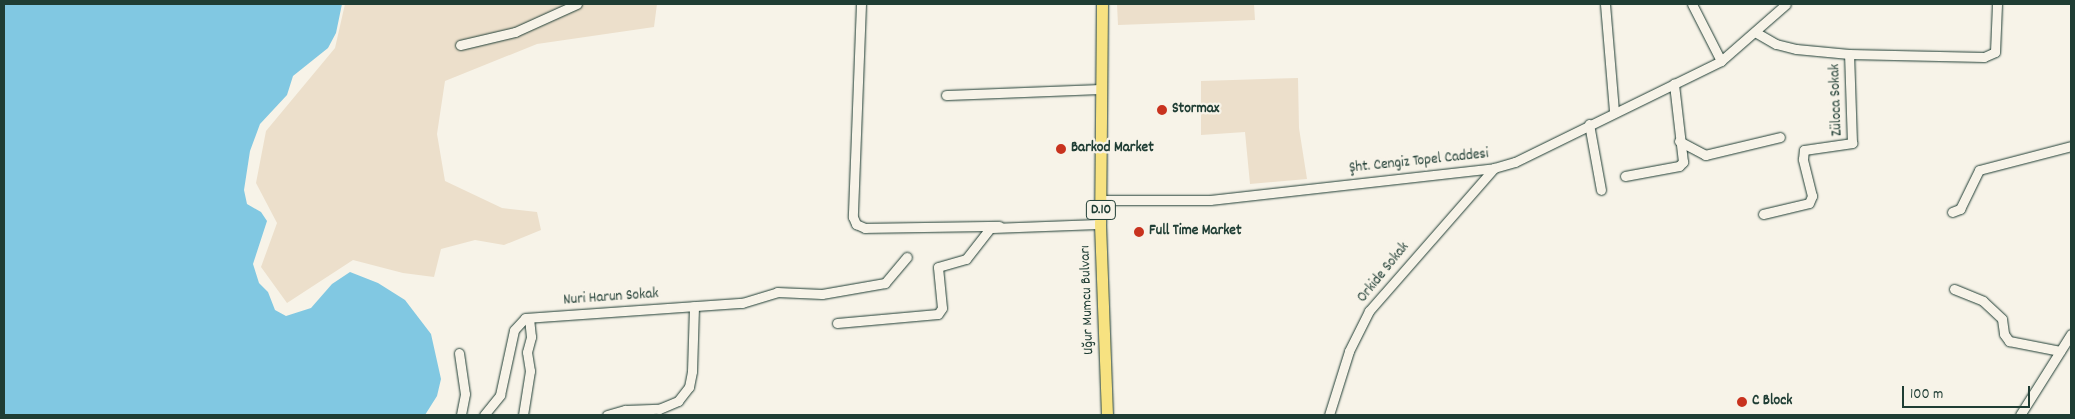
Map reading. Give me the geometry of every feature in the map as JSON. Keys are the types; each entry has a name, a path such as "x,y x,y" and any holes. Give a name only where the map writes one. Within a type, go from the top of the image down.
{"main road":[{"name":"Uğur Mumcu Bulvarı","path":"1102,4 1100,224 1107,415"}],"street":[{"path":"460,45 515,32 577,4"},
{"path":"861,4 853,217 856,224 865,228 1100,224"},
{"path":"1605,4 1614,111"},
{"path":"1692,4 1721,61"},
{"name":"Şht. Cengiz Topel Caddesi","path":"1101,200 1210,200 1494,168 1515,162 1614,111 1721,61 1786,4"},
{"name":"Züloca Sokak","path":"1755,32 1776,44 1796,49 1849,54 1991,55 1995,52 1997,4"},
{"name":"Züloca Sokak","path":"1763,214 1810,203 1812,196 1804,150 1852,143 1849,54"},
{"path":"1625,176 1679,166 1683,162 1679,141 1674,84"},
{"path":"946,95 1102,90"},
{"path":"1589,124 1601,190"},
{"path":"1679,141 1699,154 1709,155 1780,137"},
{"path":"1952,212 1960,209 1979,170 2071,146"},
{"name":"Orkide Sokak","path":"1329,415 1349,351 1369,311 1494,168"},
{"path":"838,323 938,314 942,308 938,267 966,259 985,231 1000,226"},
{"name":"Nuri Harun Sokak","path":"529,318 742,303 777,292 822,294 885,283 907,257"},
{"path":"1954,288 1983,301 2002,319 2004,334 2009,341 2060,351"},
{"path":"607,415 626,410 660,409 678,401 689,387 692,372 694,306"},
{"path":"484,415 500,395 514,330 529,318"},
{"path":"523,415 530,371 529,318"},
{"path":"2020,415 2071,334"},
{"path":"459,354 465,394 462,415"}],"shaded area":[{"path":"345,4 657,4 654,27 537,44 445,81 437,134 445,181 502,208 537,212 541,230 504,245 475,240 441,249 434,277 403,273 353,260 287,303 261,267 277,223 256,183 266,131 335,48"},
{"path":"1117,4 1254,4 1255,20 1118,25"},
{"path":"1298,78 1299,128 1307,179 1250,184 1245,132 1201,135 1201,81"}],"water":[{"path":"4,4 342,4 336,33 328,48 293,76 287,95 260,124 250,151 244,190 247,204 261,212 267,221 253,264 259,283 268,292 275,310 286,316 311,308 332,284 350,272 378,283 405,300 431,334 441,379 437,396 425,415 4,415"}],"place":[{"name":"Stormax","path":"1162,110"},
{"name":"Barkod Market","path":"1061,149"},
{"name":"Full Time Market","path":"1139,232"},
{"name":"C Block","path":"1742,402"}]}
